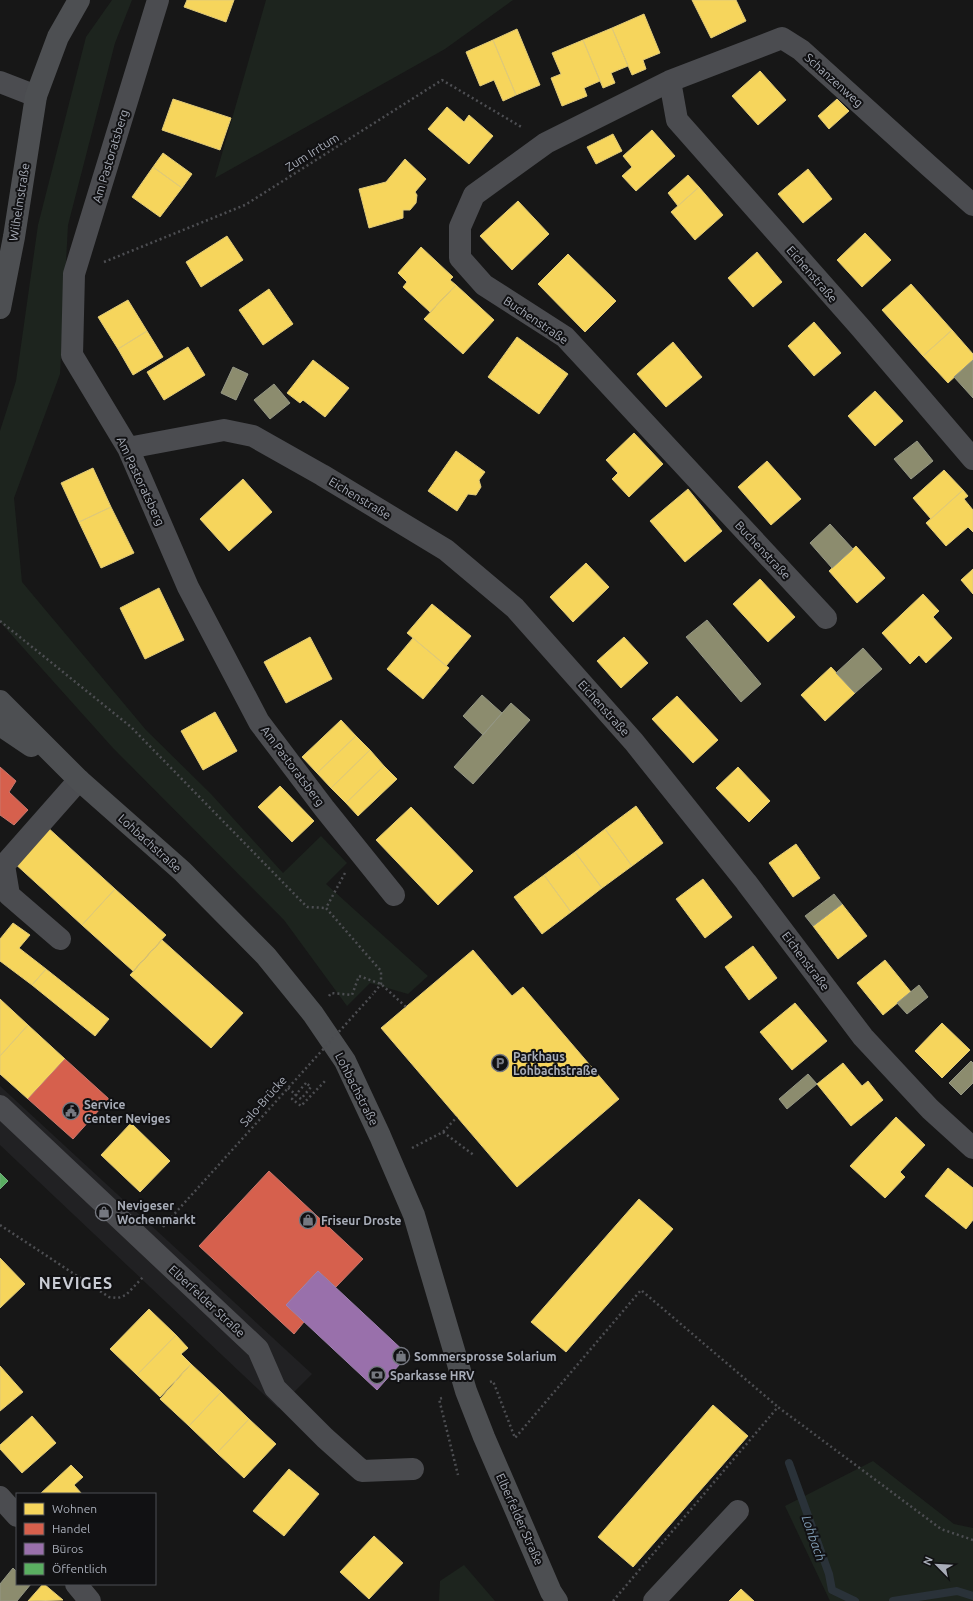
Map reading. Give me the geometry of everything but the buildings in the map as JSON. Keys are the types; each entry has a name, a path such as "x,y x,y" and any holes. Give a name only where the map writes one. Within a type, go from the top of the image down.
{"main road":[{"name":"Wilhelmstraße","path":"0,308 14,237 36,96 58,37 79,0"},
{"name":"Lohbachstraße","path":"0,701 79,780 182,871 266,956 313,1014 345,1061 352,1073 414,1215 466,1391 484,1437"},
{"name":"Lohbachstraße","path":"0,725 79,780"},
{"name":"Elberfelder Straße","path":"484,1437 551,1592 557,1601"}],"street":[{"name":"Am Pastoratsberg","path":"158,0 74,274 72,354 128,448 188,587 259,722 324,808 394,895"},
{"name":"Schanzenweg","path":"670,81 782,38 801,50 973,205"},
{"name":"Buchenstraße","path":"670,81 546,143 474,195 460,227 460,258 484,285 565,337 826,618"},
{"name":"Eichenstraße","path":"670,81 677,120 860,327 973,459"},
{"path":"0,82 36,96"},
{"name":"Eichenstraße","path":"128,448 224,430 252,436 322,475 446,550 515,608 629,736 746,882 863,1037 930,1109 973,1148"},
{"path":"60,939 9,895 4,865 79,780"},
{"name":"Elberfelder Straße","path":"0,1106 258,1349 275,1388 325,1438 362,1471 413,1469"},
{"path":"0,1497 16,1515"},
{"path":"654,1601 738,1511"},
{"path":"77,1585 90,1601"}],"path":[{"name":"Zum Irrtum","path":"74,274 245,205 442,80 546,143"},
{"path":"0,621 131,727 307,907 326,908 381,971 381,984"},
{"path":"326,908 358,849"},
{"path":"331,993 352,995 359,976 381,984 406,1007"},
{"name":"Salo-Brücke","path":"168,1221 381,984"},
{"path":"288,1088 301,1099 311,1087 306,1083 292,1098 301,1106 345,1061"},
{"path":"390,1160 443,1132 457,1116"},
{"path":"443,1132 475,1156"},
{"path":"0,1225 109,1297 118,1298 126,1295 142,1278"},
{"path":"515,1438 641,1290 778,1407 941,1529 973,1540"},
{"path":"613,1601 778,1407"}],"shaded area":[{"path":"112,0 132,0 115,43 68,225 60,374 14,498 22,582 146,730 211,794 283,873 321,836 347,863 326,884 428,976 408,994 370,983 347,1006 284,920 113,748 0,622 0,431 16,381 38,225 86,37"},
{"path":"266,0 513,0 445,49 215,178"},
{"name":"Nevigeser Wochenmarkt","path":"0,1086 312,1374 278,1408 0,1145"},
{"path":"873,1461 954,1524 973,1528 973,1601 830,1601 785,1506"},
{"path":"464,1565 495,1601 439,1601 440,1581"}],"waterway":[{"name":"Lohbach","path":"789,1463 829,1574 832,1590 855,1601"},
{"name":"Lohbach","path":"893,1601 957,1591 973,1596"}],"place":[{"name":"Parkhaus Lohbachstraße","path":"500,1063"},
{"name":"Service Center Neviges","path":"71,1111"},
{"name":"Nevigeser Wochenmarkt","path":"104,1212"},
{"name":"Friseur Droste","path":"308,1220"},
{"name":"Sommersprosse Solarium","path":"401,1356"},
{"name":"Sparkasse HRV","path":"377,1375"}],"district":[{"name":"NEVIGES","path":"76,1283"}]}
